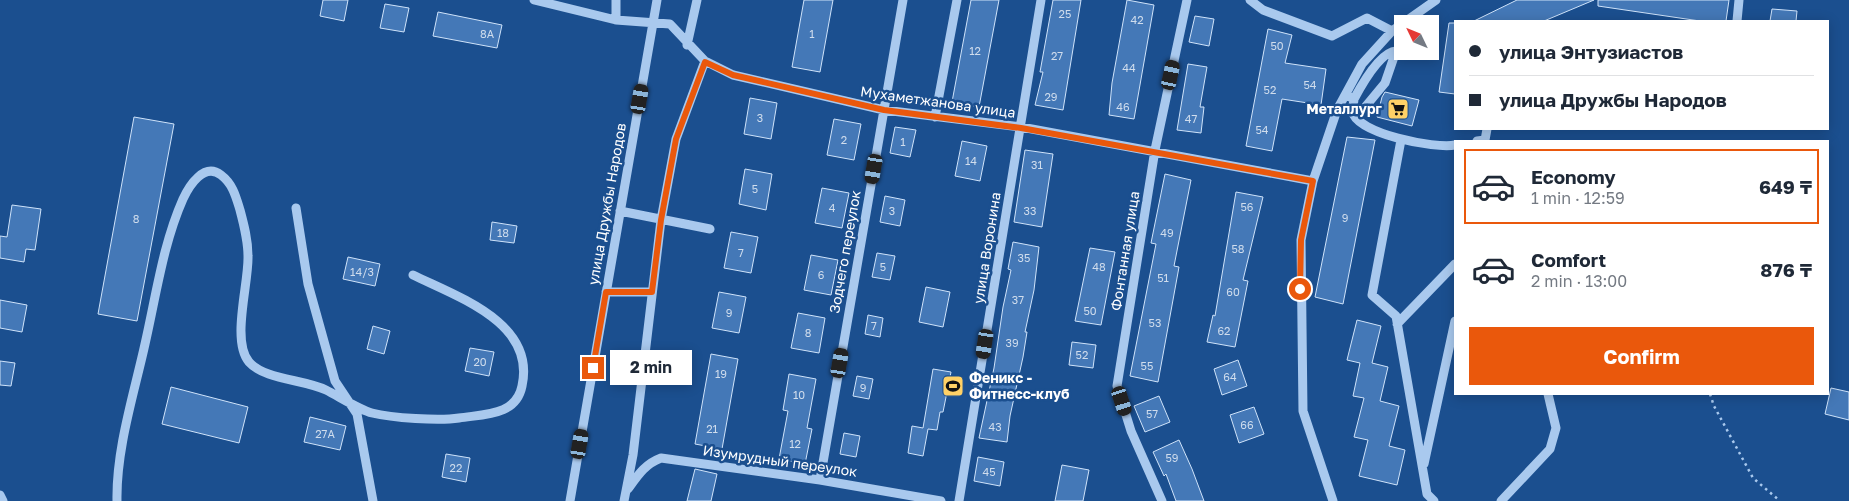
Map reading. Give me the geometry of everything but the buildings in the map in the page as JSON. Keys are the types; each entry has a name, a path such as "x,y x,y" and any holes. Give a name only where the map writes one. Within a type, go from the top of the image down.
{"street":[{"path":"534,0 616,20 653,24"},
{"path":"616,0 616,20"},
{"name":"улица Дружбы Народов","path":"570,501 657,0"},
{"path":"687,45 697,0"},
{"name":"Зодчего переулок","path":"820,480 903,0"},
{"path":"935,117 957,0"},
{"name":"улица Воронина","path":"959,501 1041,0"},
{"name":"Фонтанная улица","path":"1162,501 1132,431 1116,386 1155,150 1187,0"},
{"path":"1250,0 1263,10 1332,36 1367,18 1392,31"},
{"path":"1332,501 1303,411 1301,240 1313,181 1337,110 1362,64 1392,31 1436,0"},
{"path":"1737,20 1739,0"},
{"name":"Мухаметжанова улица","path":"653,24 670,24 687,45 705,62 733,75 884,110 1021,128 1155,150 1313,181"},
{"path":"1356,118 1385,83 1396,51 1392,52 1377,65 1354,100 1352,110 1356,118 1401,140 1443,147 1454,145"},
{"path":"624,501 627,490 661,220 676,139 705,62"},
{"path":"1345,93 1354,100"},
{"path":"1401,140 1372,295 1396,316 1427,494 1434,501"},
{"path":"117,501 124,438 166,256 184,198 196,179 205,173 216,172 233,187 245,226 248,256 241,337 243,352 256,368 272,376 310,382 370,412 452,419 505,411 515,402 521,391 526,372 516,338 499,320 413,275"},
{"path":"296,208 308,284 335,381 357,414 374,501"},
{"path":"620,212 710,229"},
{"path":"1397,324 1454,265"},
{"path":"606,292 652,292"},
{"path":"1423,469 1454,326"},
{"path":"1501,501 1550,449 1556,428 1548,395"},
{"name":"Изумрудный переулок","path":"627,490 643,468 661,458 820,480 941,501"},
{"path":"0,495 3,501"}],"path":[{"path":"1710,395 1714,406 1753,478 1780,501"}],"place":[{"name":"Металлург","path":"1398,109"},
{"name":"Феникс - Фитнесс-клуб","path":"953,386"}],"route":[{"path":"593,368 606,292 652,292 661,220 676,139 705,62 733,75 884,110 1021,128 1155,150 1313,181 1301,240 1300,289"}]}
